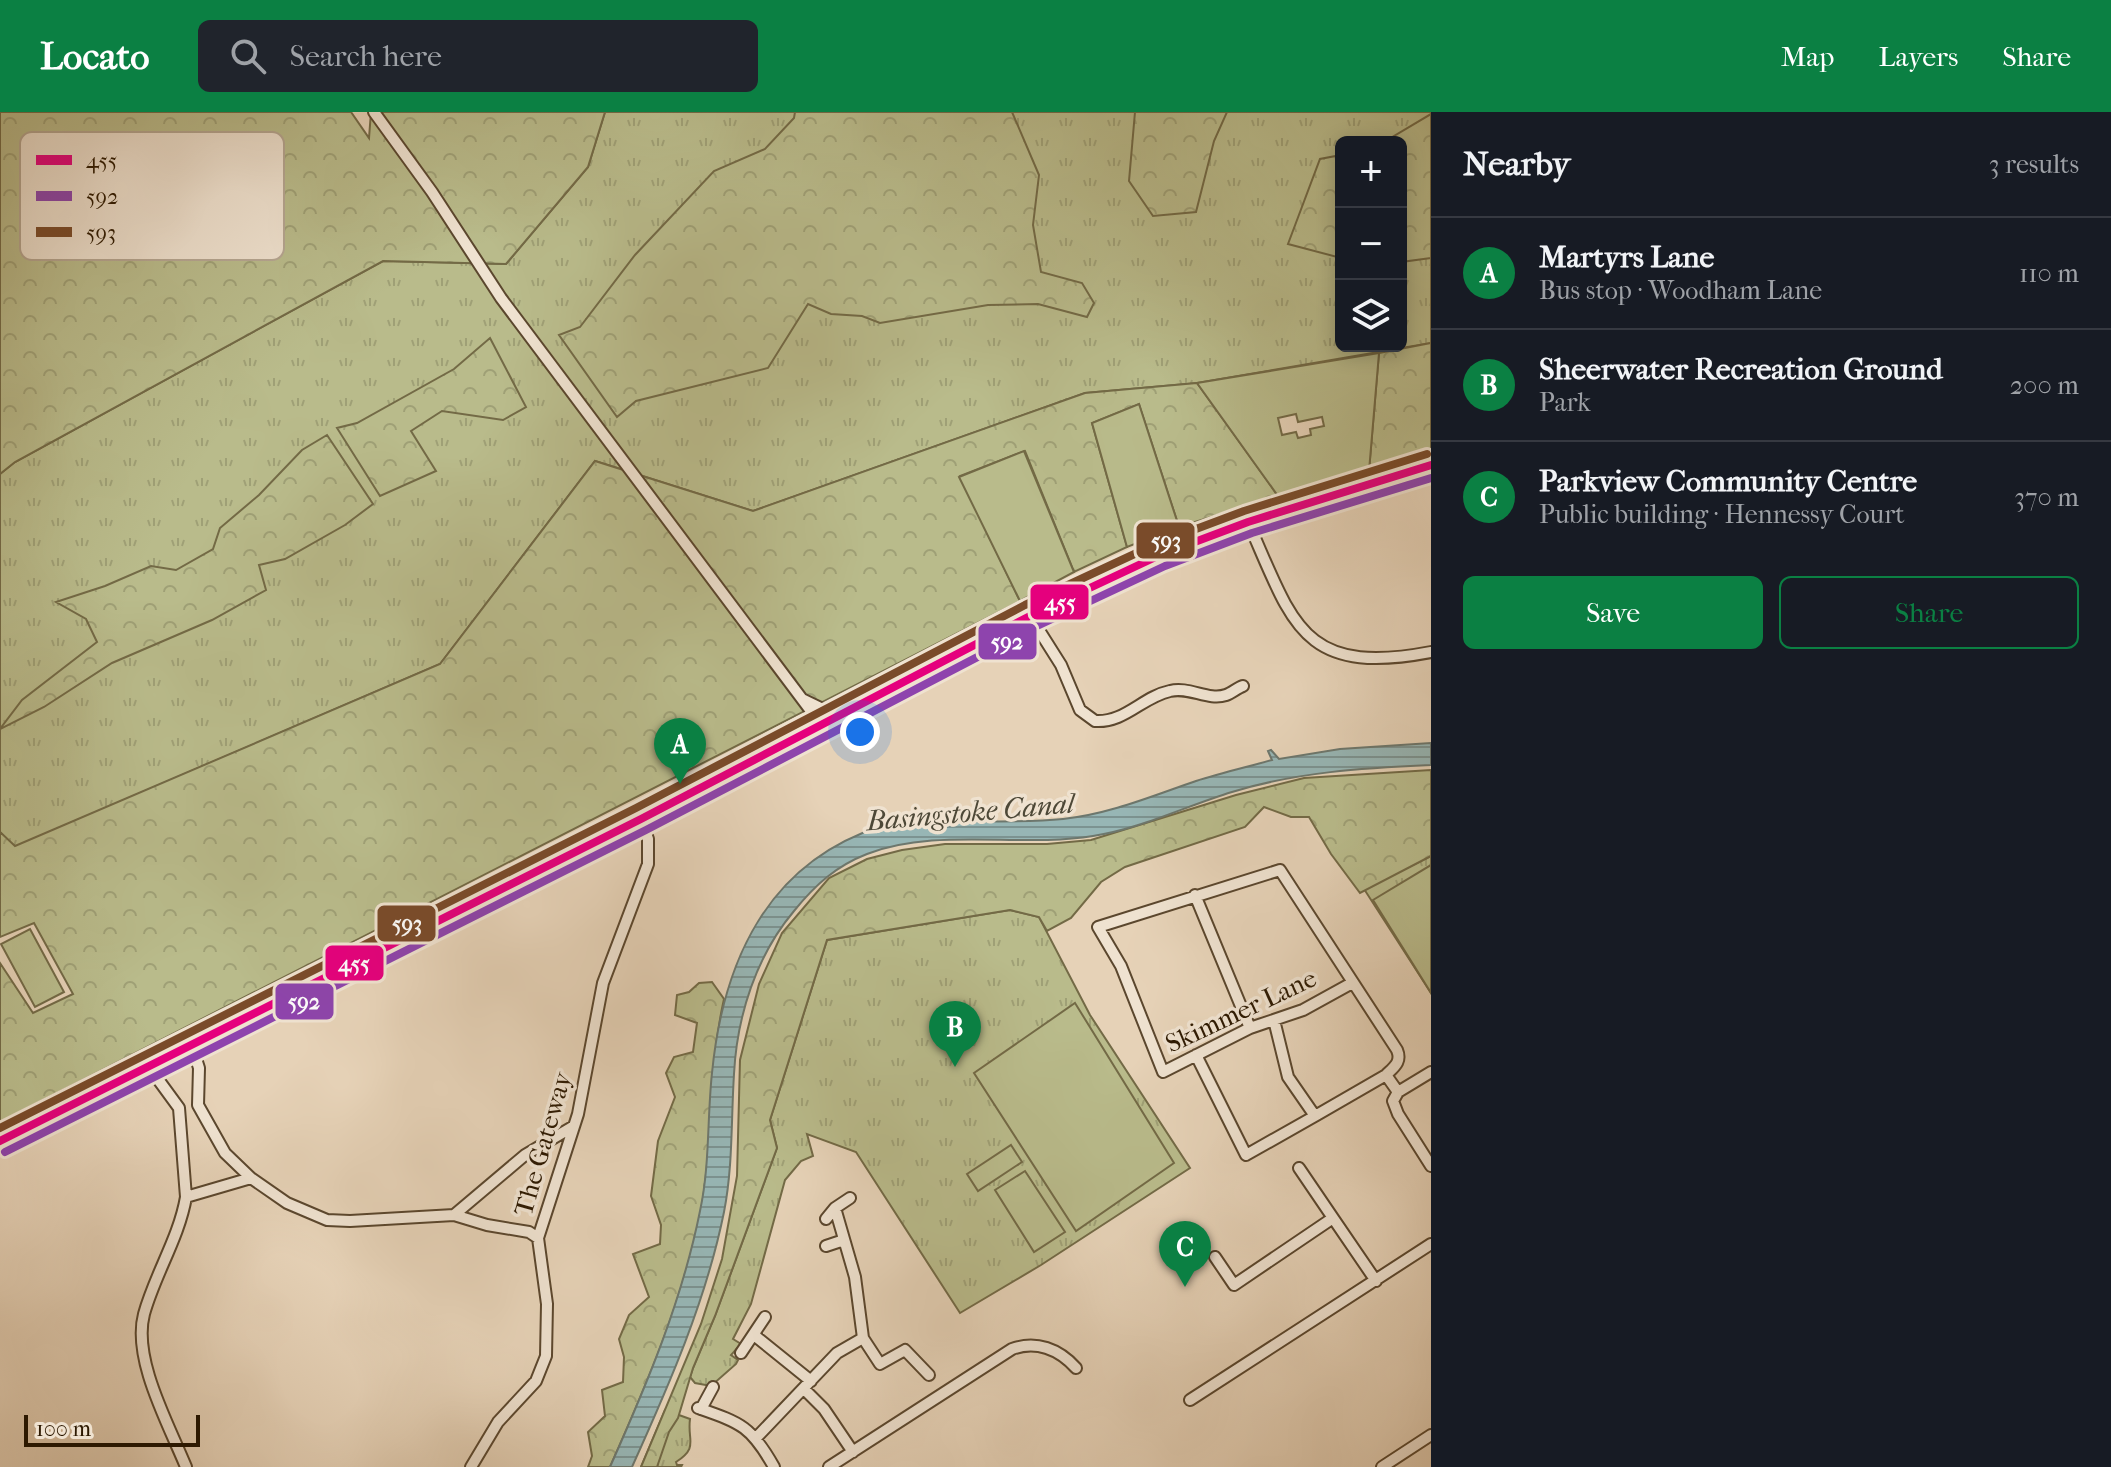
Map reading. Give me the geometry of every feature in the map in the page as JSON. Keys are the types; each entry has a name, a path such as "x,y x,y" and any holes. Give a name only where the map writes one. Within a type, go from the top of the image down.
{"main road":[{"path":"0,1141 641,819 827,719 1030,616 1160,555 1248,522 1431,465"}],"street":[{"path":"374,112 432,192 501,298 797,696 827,719"},
{"path":"1248,522 1288,612 1309,637 1332,651 1355,657 1431,652"},
{"path":"1030,616 1061,665 1080,710 1095,721 1117,718 1158,694 1174,690 1191,689 1224,696 1243,686"},
{"path":"797,696 827,719"},
{"name":"The Gateway","path":"471,1467 498,1422 532,1386 545,1361 547,1304 538,1238 574,1126 589,1065 603,983 642,888 648,864 648,839 641,819"},
{"path":"1196,1055 1246,1155 1386,1075 1397,1064 1400,1056 1280,870 1195,895 1250,1028"},
{"name":"Skimmer Lane","path":"1195,895 1098,927 1121,966 1163,1072 1250,1028 1303,1010 1352,983"},
{"path":"1274,1020 1288,1077 1315,1116"},
{"path":"192,1046 199,1068 197,1101 225,1153 251,1178 287,1203 327,1220 454,1215 473,1222 529,1232 538,1238"},
{"path":"149,1067 179,1108 186,1197 183,1214 146,1307 141,1329 148,1369 186,1467"},
{"path":"1431,1072 1398,1092 1393,1101 1431,1166"},
{"path":"1386,1075 1398,1092"},
{"path":"179,1108 197,1101"},
{"path":"454,1215 525,1155 574,1126"},
{"path":"1299,1168 1376,1281"},
{"path":"186,1197 251,1178"},
{"path":"826,1219 850,1198"},
{"path":"835,1208 855,1277 863,1338 880,1364 905,1350 929,1375"},
{"path":"1215,1257 1234,1285 1333,1218"},
{"path":"826,1246 844,1240"},
{"path":"1190,1400 1431,1244"},
{"path":"741,1353 765,1317"},
{"path":"754,1335 807,1385 853,1452"},
{"path":"756,1438 837,1353 863,1338"},
{"path":"829,1467 1015,1348 1031,1346 1052,1349 1076,1368"},
{"path":"713,1387 700,1408 739,1423 756,1438 774,1467"},
{"path":"1382,1467 1431,1435"}],"green space":[{"path":"0,112 351,112 369,138 371,112 605,112 588,167 506,264 383,261 15,462 0,474"},
{"path":"605,112 1431,112 1431,343 1407,347 1407,136 1335,136 1335,352 1378,352 1197,383 1085,393 753,511 595,461 440,664 15,847 0,832 0,474 15,462 383,261 506,264 588,167"},
{"path":"795,112 1012,112 1039,175 1033,225 1041,272 1082,283 1094,303 1087,317 1038,304 988,305 880,323 862,316 831,314 808,304 768,368 636,401 617,417 559,335 580,327 635,255 714,171 765,149 794,118"},
{"path":"1135,112 1227,112 1214,141 1196,212 1153,216 1129,181"},
{"path":"1431,114 1431,258 1407,261 1407,136 1394,136"},
{"path":"1335,156 1335,256 1288,244 1320,159"},
{"path":"490,338 526,407 503,420 442,411 411,431 436,471 380,496 337,428 357,423 454,369"},
{"path":"1431,343 1431,452 1369,471 1379,353 1407,352 1407,348"},
{"path":"1379,353 1369,471 1278,496 1197,383","holes":["1296,414 1298,422 1322,417 1324,426 1310,429 1311,435 1298,438 1296,432 1282,435 1278,418"]},
{"path":"1197,383 1278,496 1179,527 1139,404 1092,423 1127,547 1074,572 1025,451 960,476 1020,601 0,1122 0,963 33,1013 73,994 34,923 0,937 0,832 15,846 440,664 595,461 753,511 1085,393"},
{"path":"1139,404 1179,527 1127,547 1092,423"},
{"path":"327,435 373,504 345,525 285,559 259,565 266,590 212,620 112,663 44,707 0,729 22,700 97,642 86,619 56,602 105,586 151,566 176,570 213,549 220,528 259,495 302,450"},
{"path":"1024,451 1074,572 1020,601 959,477"},
{"path":"1431,770 1431,856 1360,893 1309,817 1291,817 1264,807 1245,827 1125,867 1101,882 1071,918 1047,931 1039,917 1010,910 827,940 770,1120 777,1148 693,1368 678,1418 669,1432 657,1467 641,1467 701,1324 722,1259 737,1176 740,1060 759,984 782,933 829,878 867,859 902,850 945,844 1047,844 1091,840 1236,795 1304,778"},
{"path":"1431,856 1431,993 1364,889"},
{"path":"1431,865 1431,993 1373,900"},
{"path":"1010,910 1039,917 1090,1015 1190,1168 1041,1265 960,1313 856,1152 807,1134 813,1156 801,1161 785,1180 751,1304 733,1339 741,1344 731,1355 738,1360 711,1386 695,1383 690,1377 693,1368 777,1148 770,1120 827,940"},
{"path":"30,929 64,992 35,1007 1,944"},
{"path":"712,982 724,999 715,1052 705,1184 693,1243 663,1341 610,1467 588,1467 592,1456 588,1432 605,1416 602,1390 623,1382 624,1357 619,1339 629,1315 649,1297 633,1254 660,1244 661,1225 651,1196 658,1141 675,1097 666,1073 674,1057 693,1052 697,1023 675,1015 677,995 689,992 699,983"},
{"path":"1075,1003 1174,1163 1076,1231 974,1073"},
{"path":"1011,1145 1022,1162 978,1191 967,1174"},
{"path":"1025,1171 1065,1232 1034,1252 995,1190"},
{"path":"665,1410 690,1419 690,1448 676,1462 681,1467 641,1467"}],"water":[{"name":"Basingstoke Canal","path":"1431,743 1431,765 1306,775 1256,785 1128,828 1093,836 921,841 894,846 856,859 818,885 794,911 769,947 744,1009 736,1052 727,1195 697,1310 632,1467 610,1467 662,1342 684,1277 700,1211 712,1073 727,992 758,921 781,890 809,864 842,842 890,824 1080,817 1272,760 1268,751 1271,750 1279,759 1340,749"}],"transit line":[{"name":"593","path":"0,1128 636,808 1025,605 1156,544 1244,511 1427,454"},
{"name":"455","path":"0,1141 641,819 1030,616 1160,555 1248,522 1431,465"},
{"name":"592","path":"5,1152 646,830 1035,627 1165,566 1252,533 1431,478"}],"place":[{"name":"Martyrs Lane","path":"680,784"},
{"name":"Sheerwater Recreation Ground","path":"955,1067"},
{"name":"Parkview Community Centre","path":"1185,1287"}]}
